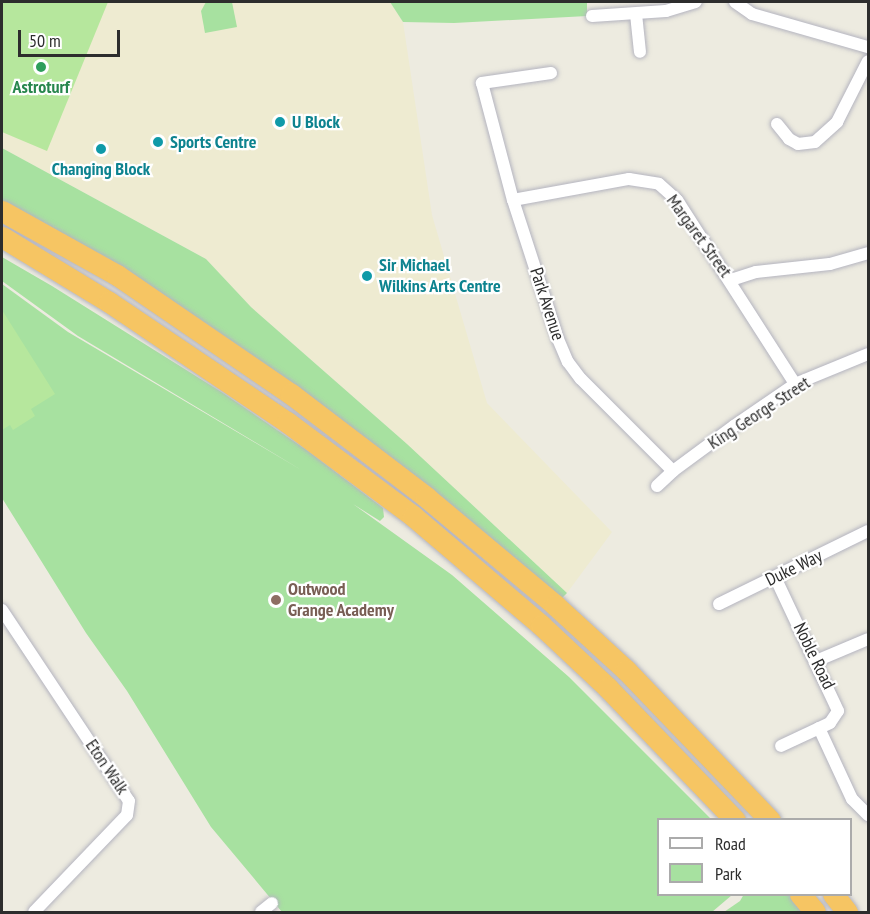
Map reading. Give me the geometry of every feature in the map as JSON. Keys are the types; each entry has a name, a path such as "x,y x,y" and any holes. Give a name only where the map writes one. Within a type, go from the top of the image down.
{"highway":[{"path":"2,210 117,275 291,394 426,497 555,604 626,670 769,818"},
{"path":"2,237 109,302 287,422 413,516 541,625 608,688 734,818"},
{"path":"802,896 815,912"},
{"path":"835,896 847,912"}],"street":[{"path":"592,16 666,11 696,2"},
{"path":"735,2 752,14 868,47"},
{"path":"636,14 640,52"},
{"path":"777,124 789,139 798,144 815,142 837,122 868,61"},
{"name":"Park Avenue","path":"551,73 482,82 513,200 558,339 568,362 581,379 673,471"},
{"name":"Margaret Street","path":"513,200 629,179 659,184 677,200 708,251 731,280 795,384"},
{"path":"731,280 756,272 830,264 868,253"},
{"name":"King George Street","path":"657,486 673,471 795,384 868,354"},
{"name":"Duke Way","path":"718,604 868,531"},
{"name":"Noble Road","path":"775,577 838,711 830,723 781,747"},
{"name":"Eton Walk","path":"2,610 129,801 127,815 34,912"},
{"path":"816,661 868,639"},
{"path":"819,728 852,799 868,814"},
{"path":"261,912 272,903"}],"shaded area":[{"path":"2,2 390,2 403,22 432,215 487,403 612,532 567,593 407,444 251,307 206,259 2,148"}],"green space":[{"name":"Astroturf","path":"2,2 108,2 47,151 2,132"},
{"path":"206,2 232,2 237,27 205,33 201,11"},
{"path":"390,2 587,2 587,16 454,23 403,22"},
{"path":"2,148 206,259 251,307 407,444 567,593 555,605 426,497 2,203"},
{"name":"Outwood Grange Academy","path":"2,257 223,393 308,451 383,508 384,517 380,521 353,504 452,575 569,677 710,818 657,818 657,896 731,896 712,912 282,912 211,827 127,691 86,633 2,498 2,284 68,332 303,471 78,336 2,281"},
{"path":"2,310 55,394 31,409 35,416 13,430 10,425 2,430"},
{"path":"743,896 801,896 815,912 724,912 740,901"}],"place":[{"name":"Astroturf","path":"41,67"},
{"name":"U Block","path":"280,122"},
{"name":"Sports Centre","path":"158,142"},
{"name":"Changing Block","path":"101,149"},
{"name":"Sir Michael Wilkins Arts Centre","path":"367,276"},
{"name":"Outwood Grange Academy","path":"276,600"}]}
